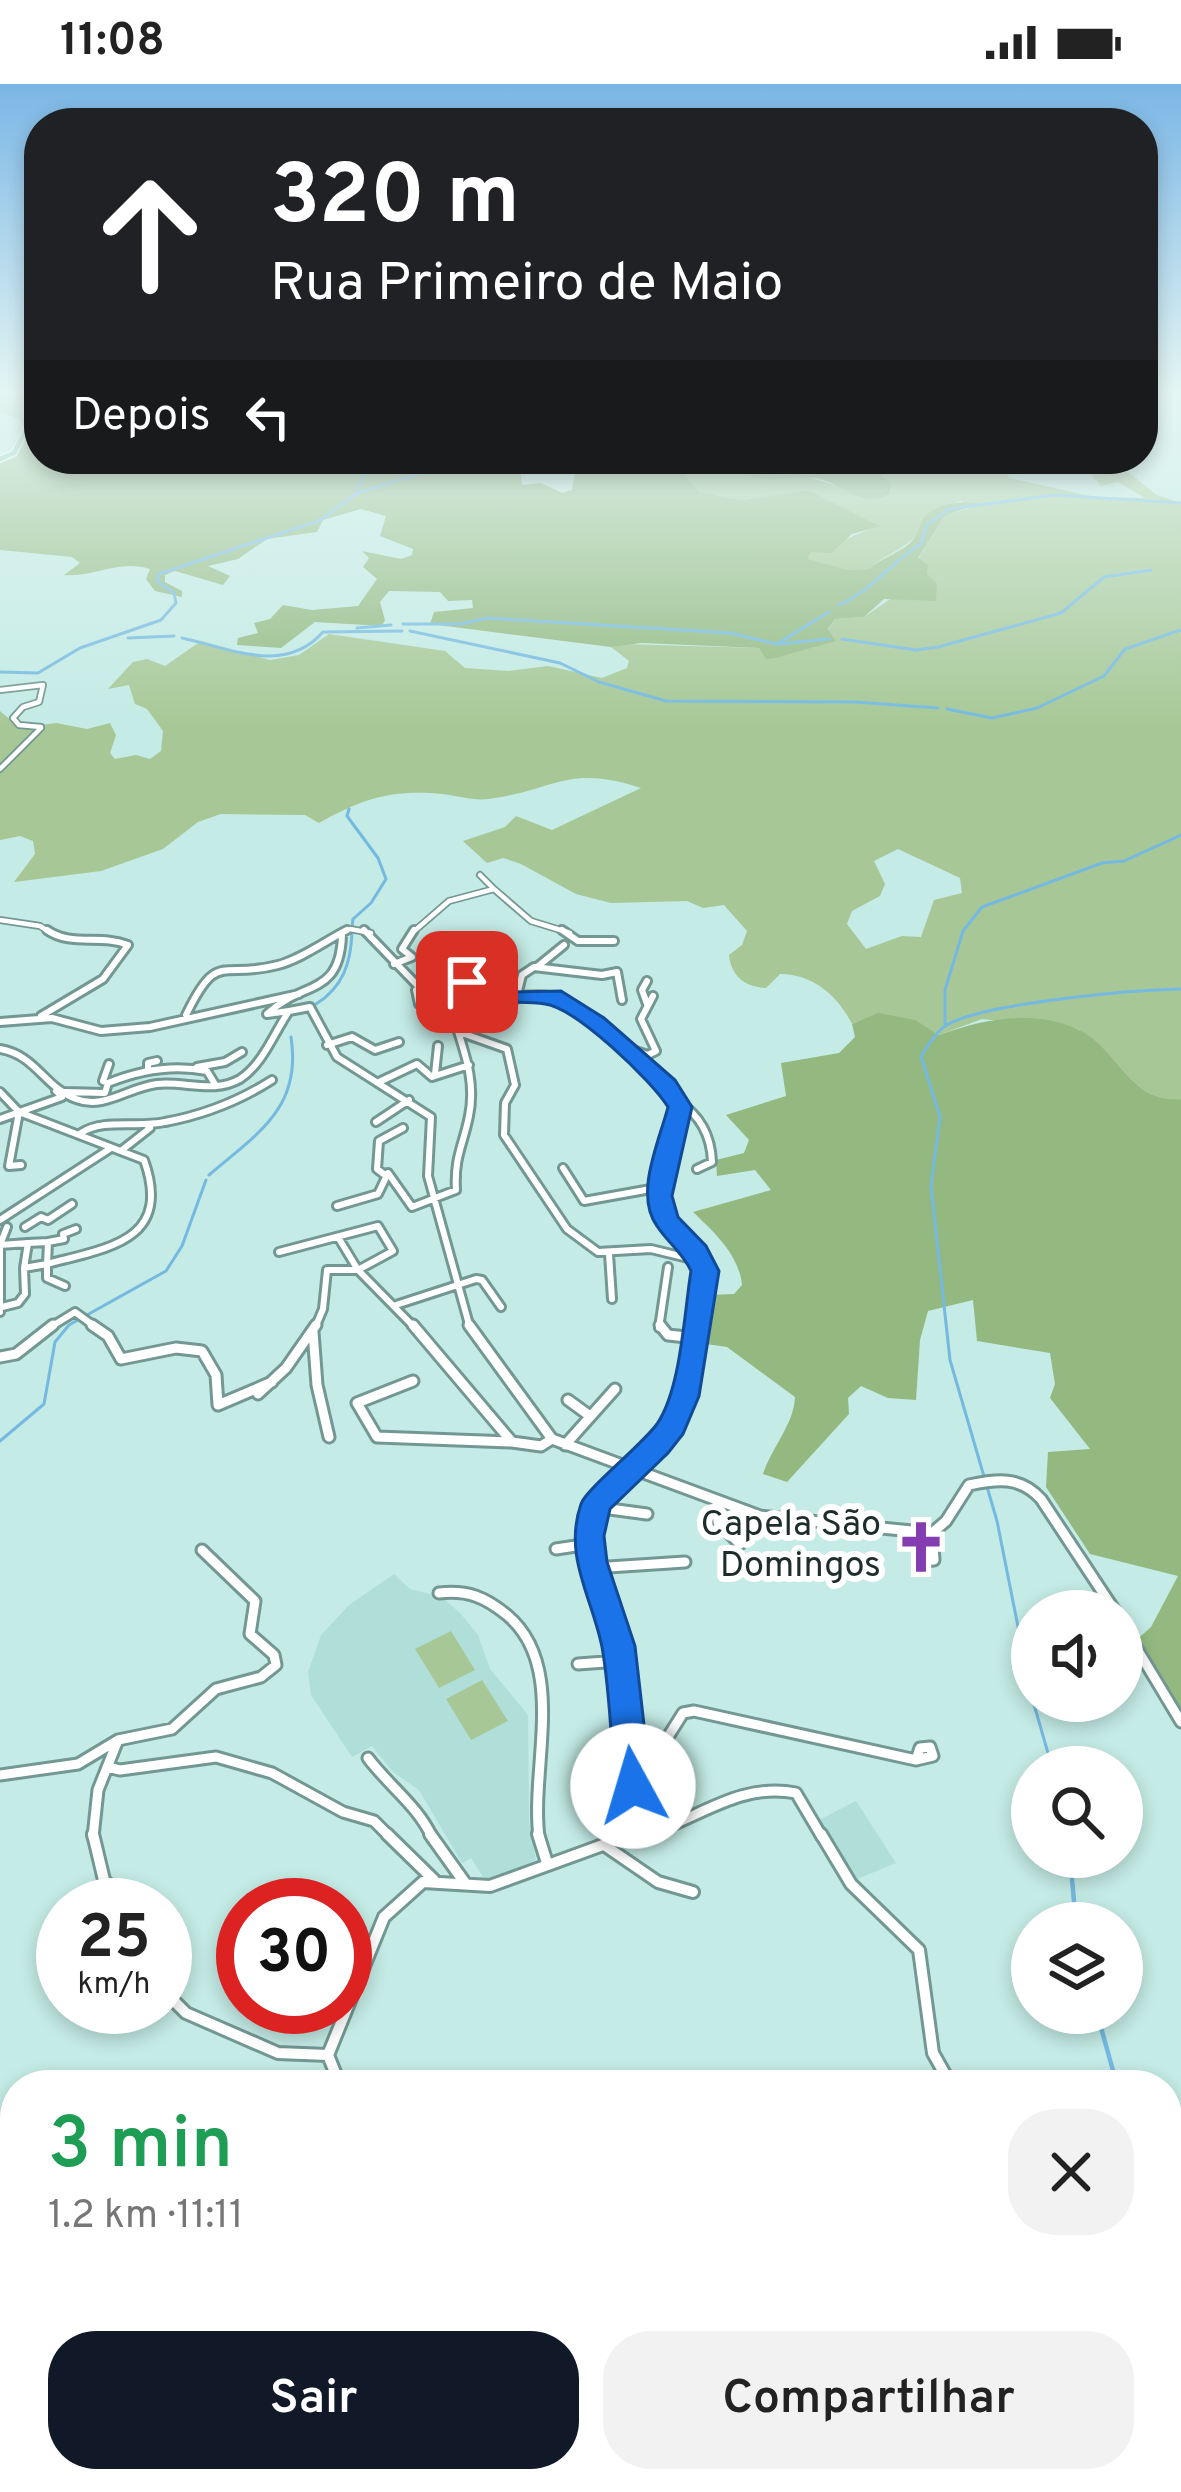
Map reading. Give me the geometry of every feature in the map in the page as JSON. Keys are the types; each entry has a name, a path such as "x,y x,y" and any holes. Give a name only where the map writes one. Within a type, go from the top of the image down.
{"street":[{"path":"0,690 41,684 39,702 23,725"},
{"path":"0,769 15,759 41,727 23,725 13,718 22,707 39,702"},
{"path":"480,875 494,890"},
{"path":"393,965 412,957 402,949 410,934 449,901 494,890 536,924 570,933 578,940 614,941"},
{"path":"0,920 40,926 61,940 111,938 128,945 119,961 74,1001 34,1019"},
{"path":"185,1016 201,984 216,970 278,965 350,929 369,931 393,965 418,986 418,1004 455,1022 470,1065 470,1117 454,1166 458,1184 409,1205 398,1181 377,1168 380,1142 403,1128"},
{"path":"342,934 334,978 267,1014 310,1007 318,1014 327,1045 338,1057 431,1118 426,1159 434,1198 479,1346 552,1439 717,1503 760,1516 813,1523 932,1533 946,1521 969,1485 1006,1479 1030,1485 1101,1590"},
{"path":"516,999 522,975 564,946"},
{"path":"537,968 602,975 617,972 622,1000"},
{"path":"476,990 493,973 518,986"},
{"path":"418,986 461,978 476,990 516,999 553,996 622,1046 677,1102 693,1111 712,1144 712,1162 697,1169"},
{"path":"646,981 642,990 647,1006"},
{"path":"0,1022 61,1018 101,1031 162,1025 185,1016 220,1013 299,994"},
{"path":"622,1046 648,1054 656,1051 641,1019 653,996"},
{"path":"0,1049 24,1052 64,1092 91,1102 116,1099 152,1084 234,1082 252,1068 289,1012"},
{"path":"458,1032 507,1049 515,1085 505,1103 502,1125 508,1143 567,1229 598,1252 651,1250 702,1261"},
{"path":"327,1045 352,1037 375,1050 399,1042"},
{"path":"435,1076 439,1046"},
{"path":"64,1092 99,1094 108,1083 148,1070 224,1062 242,1052"},
{"path":"148,1070 148,1063 157,1061"},
{"path":"108,1083 103,1081 109,1064"},
{"path":"379,1082 417,1064 425,1066 425,1075 435,1076 470,1065"},
{"path":"190,1068 208,1071 216,1086"},
{"path":"80,1134 96,1123 114,1127 146,1124 243,1101 272,1080"},
{"path":"0,1119 62,1097 56,1084"},
{"path":"0,1093 19,1112 144,1160 156,1193 151,1209 123,1244 24,1268"},
{"path":"376,1122 409,1100"},
{"path":"630,1838 637,1827 620,1661 590,1544 596,1507 636,1470 677,1417 696,1338 702,1261 666,1220 659,1202 680,1111 677,1102"},
{"path":"19,1112 9,1166 21,1166"},
{"path":"28,1243 25,1294 18,1303 1,1309 3,1224 150,1128 146,1124"},
{"path":"563,1168 584,1201 662,1187"},
{"path":"337,1206 378,1194 385,1174"},
{"path":"26,1227 72,1204"},
{"path":"279,1252 378,1226 393,1251 358,1270 327,1270 322,1311 310,1347 321,1388 322,1425 329,1437"},
{"path":"0,1245 64,1239 63,1234 76,1229"},
{"path":"338,1237 358,1270 396,1305 512,1442"},
{"path":"48,1242 47,1278 65,1286"},
{"path":"609,1254 612,1299"},
{"path":"668,1267 659,1329 668,1335 696,1338"},
{"path":"396,1305 482,1280 501,1307"},
{"path":"4,1358 27,1350 56,1321 84,1316 108,1336 121,1359 192,1346 213,1367 220,1406 242,1391 278,1379"},
{"path":"258,1394 278,1379 314,1331"},
{"path":"413,1381 357,1403 377,1437 541,1446 552,1439"},
{"path":"565,1445 615,1389"},
{"path":"568,1400 590,1416"},
{"path":"717,1503 718,1522 740,1544"},
{"path":"596,1507 647,1514"},
{"path":"919,1561 934,1560 932,1533"},
{"path":"556,1549 590,1544"},
{"path":"1,1775 20,1768 80,1764 105,1742 133,1732 168,1731 220,1686 245,1684 269,1674 277,1665 274,1655 250,1634 255,1601 202,1550"},
{"path":"593,1568 685,1562"},
{"path":"440,1593 481,1594 530,1636 538,1664 533,1780 547,1863"},
{"path":"1143,1660 1181,1722"},
{"path":"578,1664 620,1661"},
{"path":"629,1745 666,1740 682,1713 694,1711 916,1760"},
{"path":"101,1878 95,1848 98,1791 118,1740"},
{"path":"106,1767 120,1770 216,1757 272,1773 343,1813 374,1822 435,1880"},
{"path":"368,1758 390,1786 420,1811 436,1846 465,1883"},
{"path":"334,2070 328,2055 384,1918 423,1882 490,1886 547,1863 670,1829 715,1801 781,1790 796,1793 851,1885 919,1950 932,2054 942,2070"},
{"path":"606,1846 638,1871 677,1891 693,1892"},
{"path":"192,2016 278,2053 328,2055"}],"shaded area":[{"path":"394,1574 410,1589 442,1597 461,1614 478,1635 490,1669 528,1715 529,1821 536,1860 490,1879 483,1877 471,1858 462,1863 419,1790 393,1772 372,1746 352,1757 311,1695 308,1672 321,1635 349,1605"},
{"path":"856,1801 896,1863 855,1880 819,1820"}],"green space":[{"path":"0,502 833,502 880,526 852,534 831,553 811,552 807,559 848,570 869,569 905,547 934,510 956,503 977,504 945,516 918,558 928,565 927,574 937,584 936,601 884,599 864,617 835,619 828,629 836,641 766,659 759,648 641,643 611,647 430,624 434,612 473,608 472,600 448,601 440,592 389,591 380,602 382,626 315,622 281,648 237,645 238,638 258,633 254,623 270,619 283,605 312,610 358,606 377,579 363,567 369,558 362,551 401,559 412,555 413,549 380,536 386,516 361,509 323,520 317,532 267,539 238,559 208,566 230,576 223,585 175,571 165,575 165,582 182,591 182,597 155,591 146,579 150,569 116,567 64,575 80,563 72,557 0,550"},
{"path":"833,502 958,502 931,515 917,535 869,569 848,570 806,560 810,552 878,525"},
{"path":"964,502 1181,503 1181,1099 1164,1101 1135,1086 1078,1029 982,1019 939,1035 897,1017 852,1024 832,996 814,982 780,974 766,988 740,979 729,955 742,945 747,931 724,905 611,903 576,894 503,858 487,863 463,841 505,827 516,816 552,830 641,788 616,781 562,781 484,799 393,794 319,823 305,815 221,814 198,822 163,849 101,871 14,882 35,854 33,841 20,836 0,840 0,711 20,728 56,723 87,729 110,723 116,735 110,753 115,759 136,755 150,759 161,751 163,731 147,709 135,704 129,685 108,689 133,662 147,659 165,666 201,641 270,660 299,655 329,634 445,651 465,668 508,671 548,666 602,678 627,668 629,661 611,647 623,644 759,648 763,653 835,641 828,630 835,619 864,617 927,574 918,559 945,516 972,507","holes":["898,849 960,878 962,893 934,900 921,937 902,936 866,949 847,924 852,911 880,896 885,884 874,861"]},
{"path":"878,1013 915,1020 939,1035 1008,1018 1043,1019 1091,1037 1148,1093 1181,1099 1181,1729 1143,1671 1143,1634 1178,1576 1090,1554 1046,1487 1048,1452 1090,1449 1050,1398 1055,1384 1050,1353 977,1341 973,1300 928,1311 920,1340 916,1400 888,1398 861,1386 848,1398 849,1414 787,1482 763,1474 791,1417 795,1397 727,1347 706,1344 701,1329 708,1295 734,1294 742,1285 731,1254 693,1212 771,1190 755,1170 717,1176 716,1160 744,1153 749,1140 726,1115 786,1096 781,1063 839,1053 855,1037 852,1024"},
{"path":"451,1631 475,1670 439,1688 415,1649"},
{"path":"482,1680 508,1721 471,1740 446,1699"}],"waterway":[{"path":"322,519 345,502"},
{"path":"839,605 921,544 927,525 949,509 999,502"},
{"path":"1171,502 1181,503"},
{"path":"157,581 159,574 321,520"},
{"path":"842,639 916,650 938,647 1061,613 1104,577 1151,570"},
{"path":"0,672 38,673 80,648 161,620 176,603 174,593 158,582"},
{"path":"403,624 461,624 487,618 730,633 777,644 829,612"},
{"path":"357,628 391,625"},
{"path":"947,709 992,718 1037,708 1104,676 1125,649 1181,630"},
{"path":"182,638 275,656 292,653 323,632 402,631"},
{"path":"410,631 560,663 599,682 666,701 855,702 938,708"},
{"path":"128,638 174,636"},
{"path":"778,644 829,639"},
{"path":"349,809 347,816 378,858 386,879 371,903 353,919 352,927"},
{"path":"945,1025 945,990 963,931 982,907 1102,863 1124,861 1181,835"},
{"path":"316,1004 344,973 352,932"},
{"path":"1011,1591 997,1521 950,1360 931,1186 940,1117 921,1056 945,1026 990,1011 1095,995 1181,989"},
{"path":"209,1175 259,1132 283,1101 293,1062 291,1037"},
{"path":"0,1441 44,1404 55,1342 69,1325 166,1271 182,1246 206,1180"},
{"path":"1039,1722 1046,1746"},
{"path":"1072,1878 1074,1902"},
{"path":"1103,2034 1113,2070"}],"place":[{"name":"Capela São Domingos","path":"921,1547"}],"route":[{"path":"467,982 476,990 511,999 553,996 563,1007 596,1023 666,1086 680,1107 659,1196 666,1220 697,1253 705,1271 685,1396 657,1445 636,1470 596,1502 589,1536 591,1562 618,1646 633,1786"}]}
